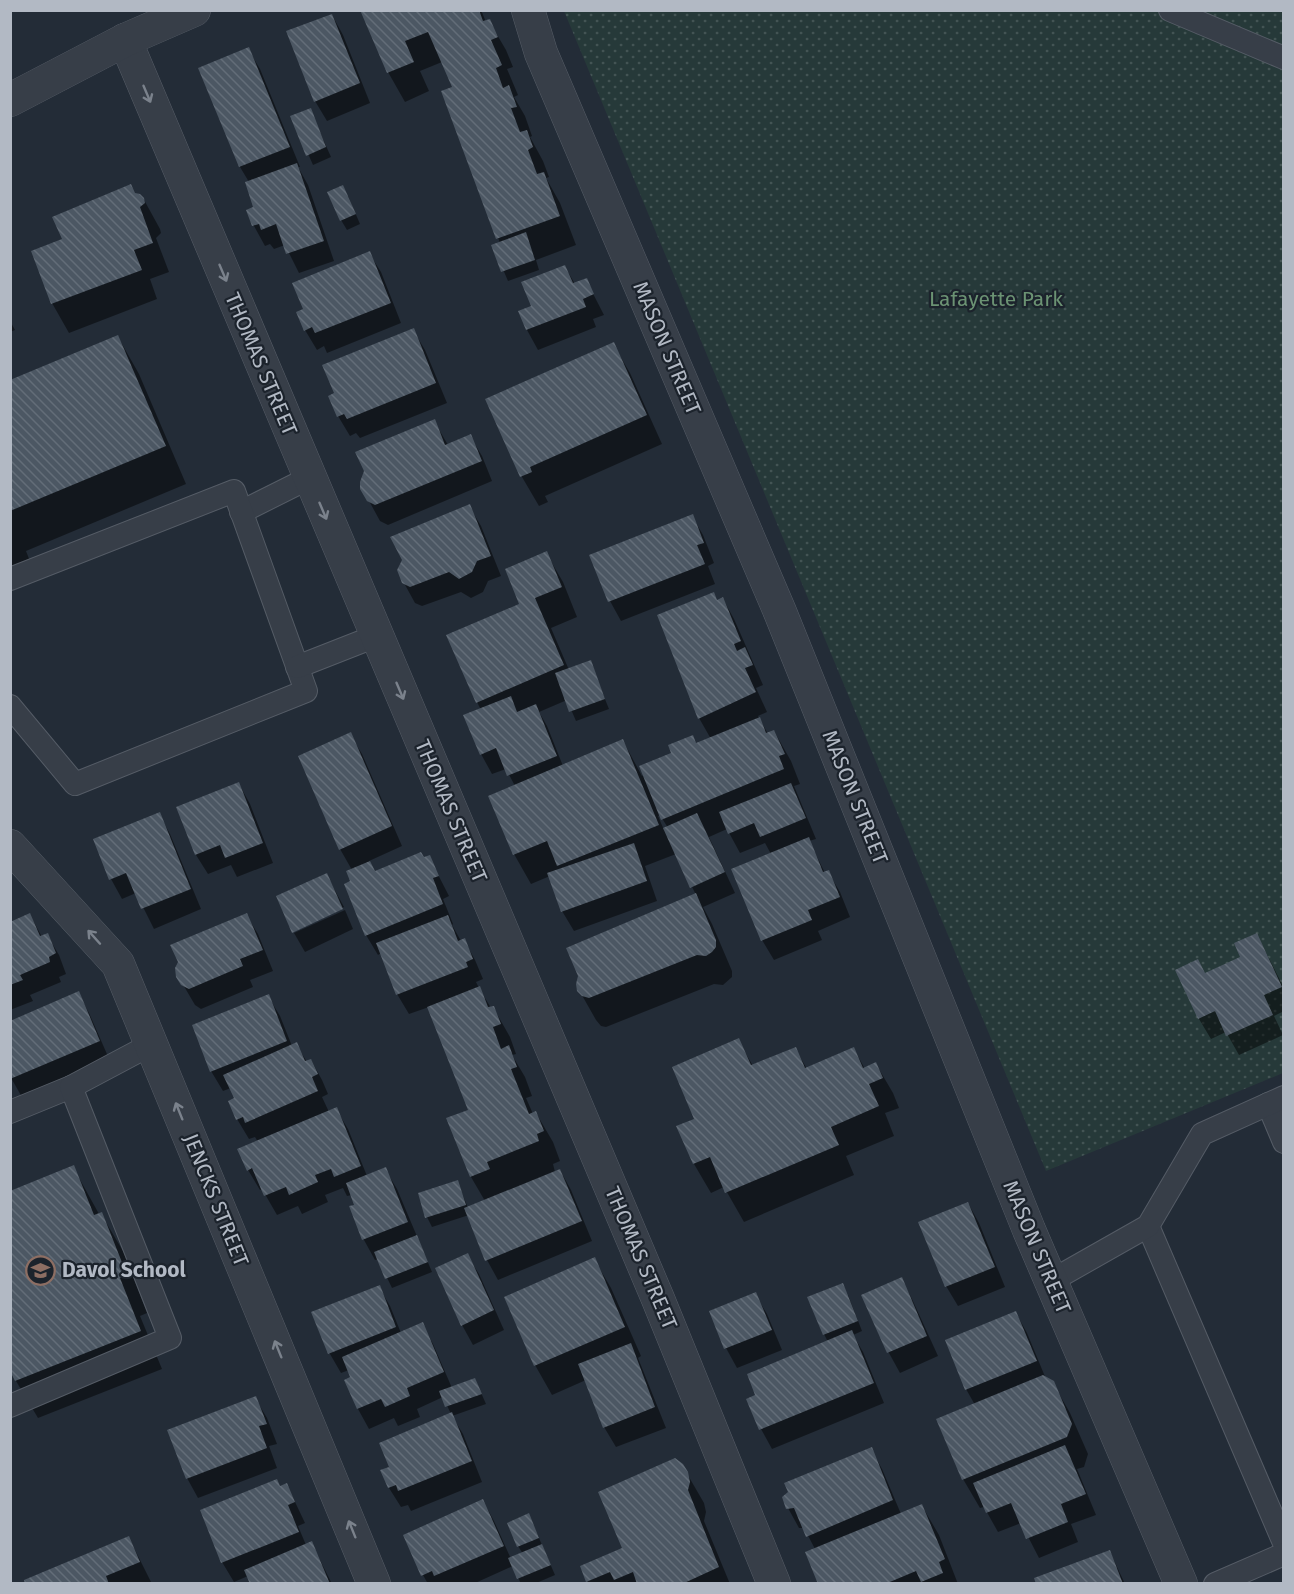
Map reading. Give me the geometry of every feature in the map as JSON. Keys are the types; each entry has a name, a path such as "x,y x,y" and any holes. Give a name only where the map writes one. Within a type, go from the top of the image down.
{"street":[{"path":"10,100 124,40 195,10"},
{"name":"MASON STREET","path":"528,10 541,53 780,612 1051,1281 1181,1584"},
{"name":"THOMAS STREET","path":"124,40 654,1288 774,1584"},
{"name":"JENCKS STREET","path":"10,846 118,964 374,1584"}],"lane":[{"path":"1170,10 1284,58"},
{"path":"241,512 309,478"},
{"path":"10,579 234,491 306,691 75,784 10,706"},
{"path":"297,667 376,636"},
{"path":"10,1112 71,1087 152,1044"},
{"path":"10,1406 171,1338 71,1087"},
{"path":"1051,1281 1148,1227 1202,1134 1276,1100 1284,1142"},
{"path":"1148,1227 1284,1543"},
{"path":"1215,1584 1284,1554"}],"green space":[{"name":"Lafayette Park","path":"564,11 1283,11 1283,1073 1046,1171"}],"building":[{"path":"360,10 479,10 483,21 490,19 498,37 491,40 502,65 496,68 503,88 509,85 517,107 511,108 520,132 527,130 533,147 528,150 537,174 544,172 560,216 496,239 441,91 452,87 428,32 405,41 414,62 387,73"},
{"path":"332,14 360,83 314,102 286,31"},
{"path":"249,47 290,147 239,167 198,68"},
{"path":"311,108 326,147 306,156 290,116"},
{"path":"297,163 324,241 286,254 276,224 261,230 259,224 252,226 246,210 253,207 245,182"},
{"path":"131,184 135,193 144,198 145,203 140,207 153,243 134,250 142,270 51,304 31,251 62,239 52,217"},
{"path":"343,185 356,214 340,221 327,192"},
{"path":"526,232 535,260 501,272 491,245"},
{"path":"370,251 391,303 315,333 312,327 304,331 296,312 303,309 292,283"},
{"path":"565,265 573,283 587,278 594,294 583,299 586,307 526,330 518,311 531,306 521,282"},
{"path":"414,328 436,383 347,419 344,414 337,417 328,396 334,393 322,365"},
{"path":"118,335 166,446 10,511 10,380"},
{"path":"614,342 647,415 530,467 532,472 520,477 485,399"},
{"path":"435,419 445,445 471,434 482,461 375,505 367,501 360,489 364,471 355,452"},
{"path":"470,504 491,556 477,561 472,572 459,579 449,572 410,587 402,583 397,570 402,560 390,537"},
{"path":"693,514 704,543 697,545 705,564 608,602 589,555"},
{"path":"547,551 562,587 535,598 564,665 476,703 446,635 519,604 505,569"},
{"path":"714,592 717,600 723,597 741,641 734,644 737,651 745,647 753,665 745,668 756,692 698,719 657,615"},
{"path":"591,660 605,699 569,712 555,673"},
{"path":"511,696 517,712 536,704 557,756 507,776 496,748 480,755 463,715"},
{"path":"760,717 766,733 774,730 785,754 779,756 784,769 661,820 639,766 671,753 668,745 693,735 696,743"},
{"path":"351,732 392,826 339,850 298,756"},
{"path":"623,739 659,825 557,866 547,841 513,855 488,796"},
{"path":"239,782 263,843 225,858 220,845 195,855 176,807"},
{"path":"791,783 806,818 760,837 754,823 728,834 719,812"},
{"path":"160,812 191,889 141,909 126,873 109,880 93,839"},
{"path":"697,813 725,872 690,888 663,828"},
{"path":"809,837 823,872 829,870 840,897 808,910 812,920 761,941 731,869"},
{"path":"634,843 647,881 561,912 547,873"},
{"path":"421,852 424,857 430,855 439,876 433,878 443,904 365,936 344,884 350,881 346,871 370,861 375,871"},
{"path":"327,873 343,909 292,933 276,896"},
{"path":"696,893 716,940 716,947 712,952 706,956 697,955 589,998 577,991 578,976 566,948"},
{"path":"30,913 40,936 48,933 56,953 49,957 50,962 20,975 23,980 10,985 10,922"},
{"path":"247,913 263,950 240,959 243,966 189,989 181,985 176,977 175,968 178,962 170,945"},
{"path":"448,915 458,941 465,938 473,959 466,962 468,967 396,995 376,943"},
{"path":"1257,933 1282,987 1264,995 1273,1015 1226,1036 1215,1011 1198,1019 1175,970 1198,959 1205,973 1240,957 1234,943"},
{"path":"480,986 488,1007 494,1006 501,1024 493,1027 501,1049 509,1045 517,1067 511,1069 529,1114 536,1111 544,1131 537,1134 539,1141 487,1162 490,1169 470,1177 446,1118 468,1110 427,1007"},
{"path":"79,991 100,1041 10,1079 10,1021"},
{"path":"269,994 287,1041 210,1072 192,1025"},
{"path":"739,1038 751,1065 796,1047 805,1068 854,1047 863,1068 876,1062 883,1078 869,1084 879,1106 831,1127 839,1145 725,1193 710,1157 693,1164 676,1126 694,1119 672,1067"},
{"path":"297,1042 305,1061 311,1059 318,1074 312,1077 318,1091 245,1123 243,1117 236,1120 228,1101 234,1098 223,1075"},
{"path":"337,1107 361,1166 334,1177 331,1169 315,1175 318,1182 289,1195 286,1187 264,1196 252,1168 247,1171 237,1149"},
{"path":"74,1165 94,1215 102,1212 127,1275 120,1278 141,1331 15,1381 10,1371 10,1191"},
{"path":"386,1167 408,1222 362,1240 349,1206 354,1205 346,1183"},
{"path":"560,1169 582,1221 485,1261 464,1208"},
{"path":"458,1180 466,1205 425,1218 418,1193"},
{"path":"968,1202 995,1267 945,1287 918,1222"},
{"path":"417,1235 428,1262 385,1279 374,1252"},
{"path":"468,1253 494,1310 461,1326 435,1268"},
{"path":"595,1257 625,1327 534,1366 504,1297"},
{"path":"902,1277 927,1336 887,1353 861,1295"},
{"path":"843,1283 858,1321 823,1335 807,1297"},
{"path":"380,1285 396,1327 328,1354 311,1312"},
{"path":"756,1292 772,1330 724,1349 709,1311"},
{"path":"1016,1311 1037,1361 965,1390 945,1340"},
{"path":"423,1322 444,1372 407,1388 410,1396 385,1407 381,1399 357,1409 344,1380 350,1377 342,1357"},
{"path":"852,1330 874,1383 759,1430 746,1399 755,1395 747,1374"},
{"path":"631,1343 655,1407 603,1428 578,1364"},
{"path":"1043,1375 1054,1381 1072,1424 1067,1437 962,1480 936,1419"},
{"path":"475,1378 482,1394 445,1407 439,1391"},
{"path":"256,1396 267,1424 259,1426 267,1448 186,1479 167,1430"},
{"path":"452,1412 472,1461 398,1491 396,1485 388,1488 380,1470 389,1467 379,1443"},
{"path":"1065,1445 1086,1494 1061,1504 1068,1522 1026,1539 1011,1503 986,1513 973,1483"},
{"path":"872,1447 893,1500 806,1537 794,1508 786,1509 782,1497 788,1492 784,1483"},
{"path":"675,1458 688,1472 690,1482 688,1490 719,1567 682,1584 637,1584 633,1572 614,1580 610,1572 586,1582 580,1566 622,1548 598,1492"},
{"path":"277,1479 280,1486 287,1483 295,1502 288,1505 299,1532 221,1563 200,1510"},
{"path":"483,1499 504,1546 434,1576 432,1571 421,1576 403,1535"},
{"path":"922,1504 945,1559 939,1562 943,1573 921,1582 916,1571 885,1584 818,1584 805,1552"},
{"path":"529,1513 539,1538 517,1547 507,1523"},
{"path":"129,1536 140,1562 106,1576 109,1584 25,1584 24,1580"},
{"path":"312,1541 330,1584 250,1584 244,1570"},
{"path":"542,1544 551,1565 517,1579 508,1558"},
{"path":"1110,1550 1123,1584 1036,1584 1034,1578"}],"place":[{"name":"Davol School","path":"41,1270"}]}
